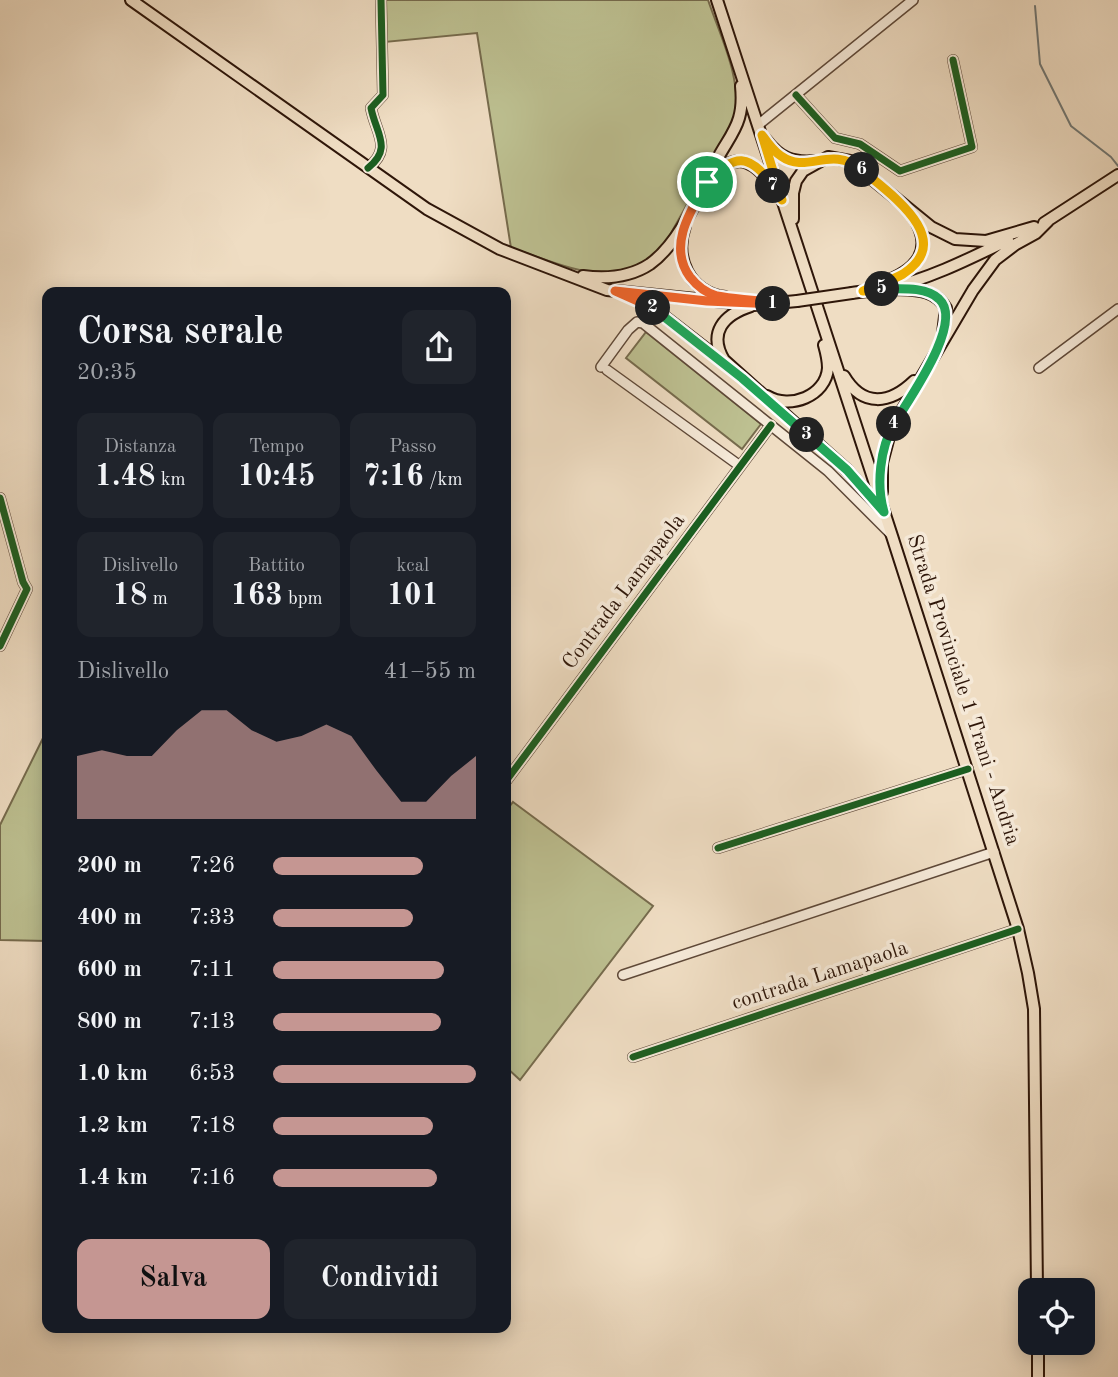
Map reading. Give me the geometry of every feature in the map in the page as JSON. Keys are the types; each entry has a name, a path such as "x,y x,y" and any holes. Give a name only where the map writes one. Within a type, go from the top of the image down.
{"main road":[{"path":"131,0 368,169 426,209 475,238 553,270 641,301 656,310 754,388 847,470 883,509"},
{"name":"Strada Provinciale 1 Trani - Andria","path":"717,0 1018,929 1034,1009 1037,1278"},
{"path":"553,270 568,275 615,278 635,272 664,250 688,217 739,118 740,70"},
{"path":"760,130 784,158 800,162 818,161"},
{"path":"799,251 792,207 796,181 803,172 828,157 850,161 942,234 963,241 986,241 1034,227"},
{"path":"707,182 722,166 730,162 747,162 761,171 782,200"},
{"path":"884,289 957,264 1048,221 1117,176"},
{"path":"857,292 903,274 919,259 923,248 922,234 909,210"},
{"path":"688,217 681,236 681,254 685,268 695,283 716,296 763,300 776,304"},
{"path":"883,509 881,463 891,429 989,267 1005,251 1036,233 1048,221"},
{"path":"615,291 754,305 884,289 917,290 939,298 946,309 945,328 938,349"},
{"path":"742,378 724,360 717,347 716,336 733,314 754,305"},
{"path":"754,388 774,400 787,402 802,400 814,393 828,371 820,318"},
{"path":"835,358 851,386 868,398 880,400 898,395 924,372"},
{"path":"1038,1355 1038,1377"}],"street":[{"path":"368,169 378,160 382,150 371,108 383,95 381,0"},
{"path":"760,130 796,94 913,0"},
{"path":"796,94 835,138 860,144 900,171 972,147 953,60"},
{"path":"1039,368 1118,309"},
{"path":"740,466 604,368 628,330 637,322 643,323 828,471 892,536"},
{"name":"Contrada Lamapaola","path":"511,774 771,425"},
{"path":"0,498 27,589 0,646"},
{"path":"718,848 968,769"},
{"path":"623,975 995,852"},
{"name":"contrada Lamapaola","path":"633,1057 1018,929"}],"green space":[{"path":"384,0 708,0 733,73 736,88 735,119 666,242 649,259 631,269 613,273 573,268 511,248 477,33 385,42"},
{"path":"646,332 761,424 742,449 626,358"},
{"path":"42,740 42,941 0,940 0,825"},
{"path":"513,802 653,906 520,1080 511,1072"}],"waterway":[{"path":"1035,6 1040,64 1071,126 1111,157 1118,166"}],"cycle path":[{"path":"368,168 376,161 381,147 371,108 383,95 381,0"},
{"path":"796,95 835,138 860,144 900,171 972,147 953,60"},
{"path":"511,774 771,425"},
{"path":"0,498 27,589 0,646"},
{"path":"718,848 968,769"},
{"path":"633,1057 1018,929"}],"route":[{"path":"762,135 778,154 791,161 818,161 828,157 850,161 909,210 917,223 923,241 919,259 903,274 863,291 884,289 929,292 939,298 947,315 938,349 885,444 881,463 884,512 847,470 742,378 656,310 615,291 754,305 776,304 763,300 716,296 695,283 687,273 682,261 681,236 707,182 722,166 730,162 747,162 761,171 782,200 762,135"}]}
